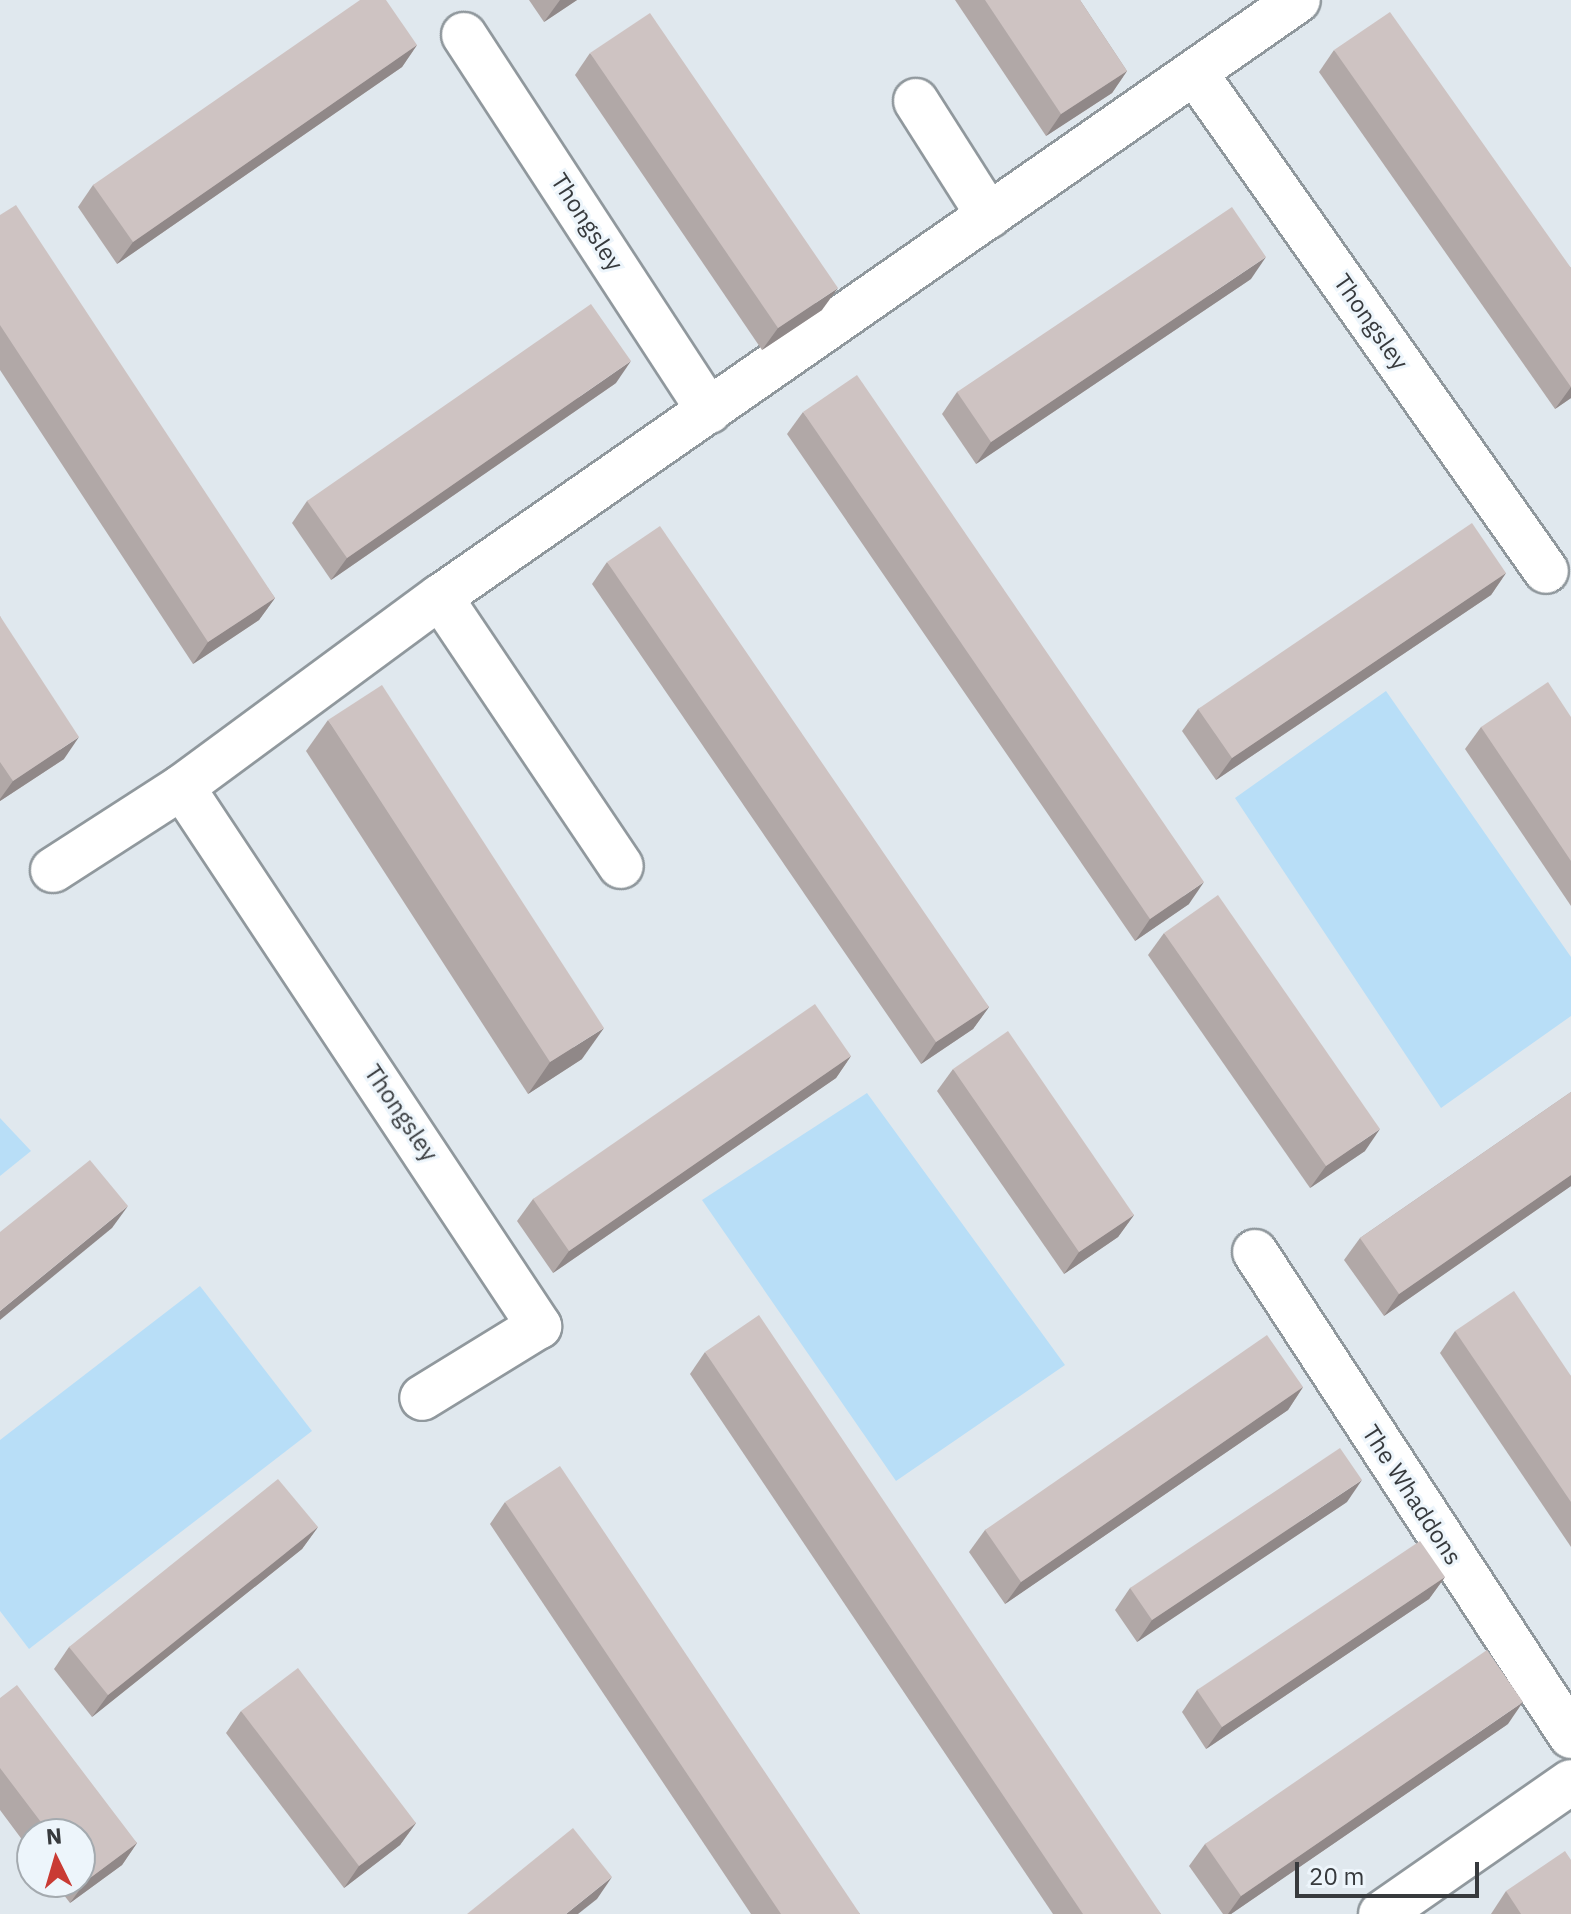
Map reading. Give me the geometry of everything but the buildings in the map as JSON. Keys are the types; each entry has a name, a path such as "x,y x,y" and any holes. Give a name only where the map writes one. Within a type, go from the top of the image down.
{"street":[{"path":"53,870 182,787 440,597 1298,0"},
{"name":"Thongsley","path":"464,35 709,411"},
{"name":"Thongsley","path":"1195,73 1546,571"},
{"path":"916,101 989,216"},
{"path":"440,597 621,866"},
{"name":"Thongsley","path":"182,787 539,1326 422,1398"},
{"name":"The Whaddons","path":"1255,1252 1571,1736"},
{"path":"1381,1914 1571,1782"}],"shaded area":[{"path":"1386,691 1571,957 1571,1016 1441,1108 1235,798"},
{"path":"867,1093 1065,1365 896,1481 702,1200"},
{"path":"0,1118 31,1151 0,1176"},
{"path":"200,1286 312,1431 29,1649 0,1611 0,1440"}]}
